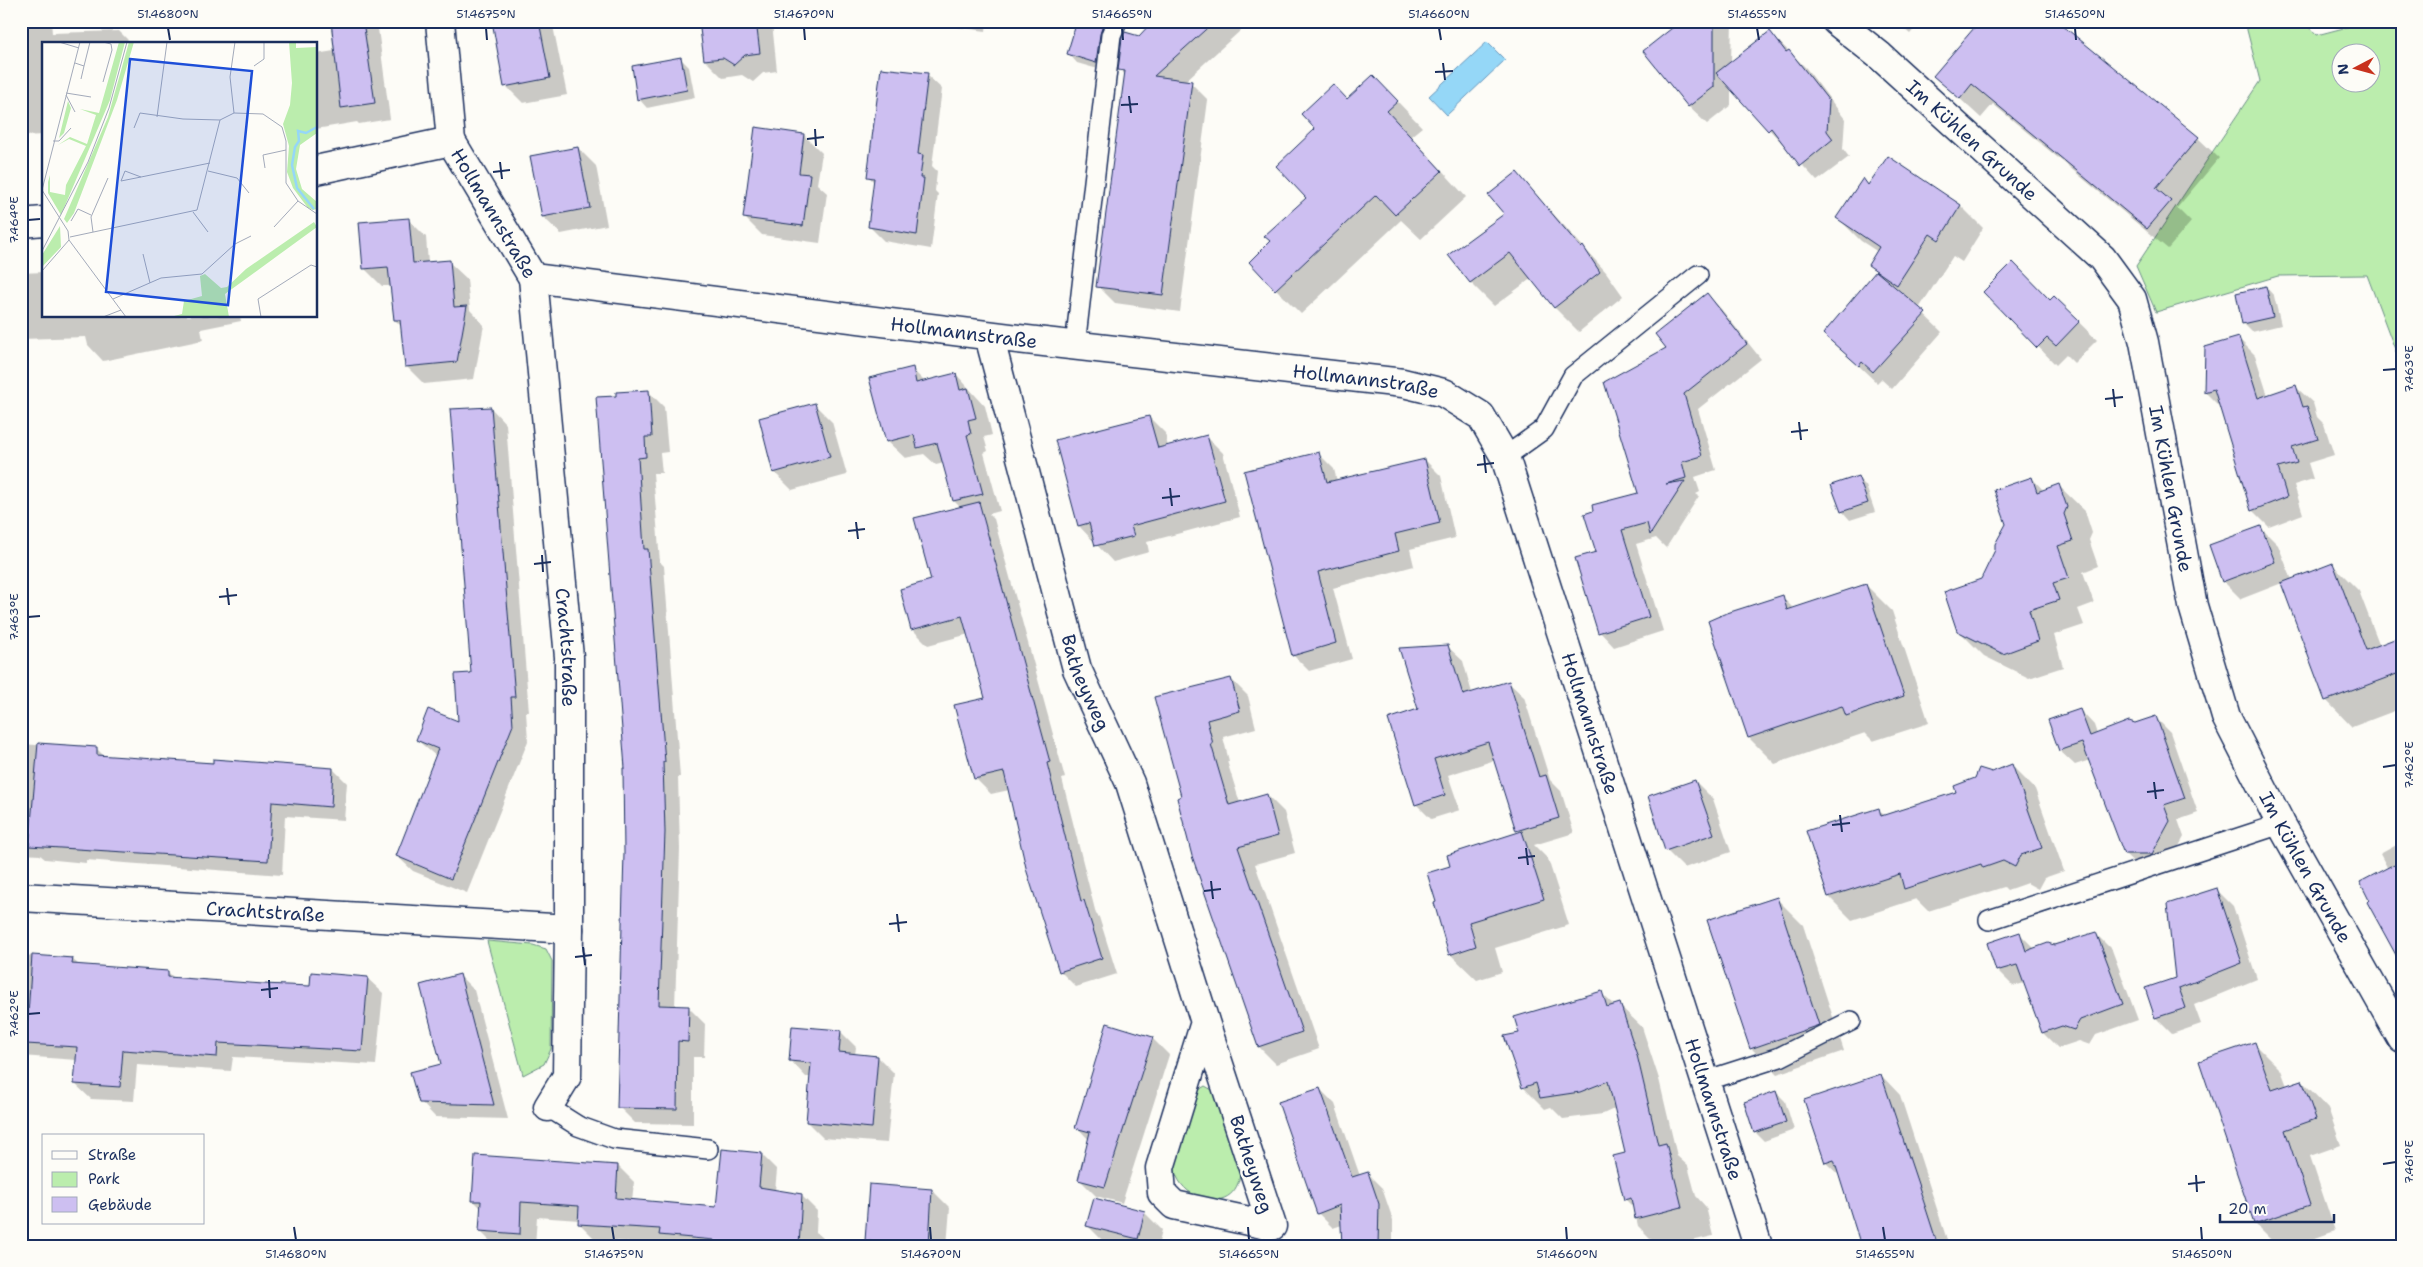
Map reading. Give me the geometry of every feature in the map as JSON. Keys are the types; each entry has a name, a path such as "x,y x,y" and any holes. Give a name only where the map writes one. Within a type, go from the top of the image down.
{"street":[{"path":"318,170 451,141 440,21"},
{"name":"Im Kühlen Grunde","path":"1836,21 1880,56 2102,258 2132,299 2144,342 2193,606 2226,717 2281,824 2402,1039"},
{"name":"Hollmannstraße","path":"451,141 534,278 989,336 1403,383 1444,393 1481,416 1505,457 1758,1246"},
{"path":"21,223 42,222"},
{"name":"Crachtstraße","path":"534,278 569,656 570,929 566,1076 548,1107"},
{"name":"Batheyweg","path":"989,336 1077,669 1130,783 1205,1022 1272,1226 1174,1205 1162,1193 1160,1168 1205,1022"},
{"name":"Crachtstraße","path":"21,897 570,929"}],"lane":[{"path":"1075,346 1111,35 1117,21"},
{"path":"1505,457 1544,429 1573,376 1698,276"},
{"path":"1989,920 2281,824"},
{"path":"1705,1081 1780,1057 1851,1021"},
{"path":"548,1107 578,1126 614,1139 708,1149"}],"green space":[{"path":"2240,21 2304,21 2317,35 2370,21 2402,21 2402,368 2367,275 2278,276 2156,312 2136,266 2260,81 2246,26"},
{"path":"487,941 533,945 546,949 552,961 551,1049 544,1064 523,1075"},
{"path":"1205,1086 1214,1091 1240,1174 1236,1188 1227,1196 1217,1200 1205,1199 1193,1194 1183,1186 1176,1175 1174,1162 1177,1146 1192,1101 1197,1092"}],"water":[{"path":"1487,42 1505,60 1447,115 1429,96"}],"building":[{"path":"331,21 363,21 375,103 341,108"},
{"path":"492,21 539,21 550,78 504,87"},
{"path":"699,21 756,21 760,53 745,55 734,65 723,58 704,60"},
{"path":"1077,21 1092,21 1103,25 1096,63 1067,54"},
{"path":"1153,21 1215,21 1154,76 1192,81 1163,295 1096,287 1125,71 1118,70 1122,38 1125,32 1139,36"},
{"path":"1681,21 1714,21 1714,87 1688,107 1643,51"},
{"path":"1980,21 2057,21 2199,137 2156,188 2171,201 2147,229 1972,84 1960,99 1933,76"},
{"path":"1770,31 1786,52 1789,50 1829,101 1827,131 1833,139 1800,166 1771,128 1768,131 1716,73"},
{"path":"681,57 687,90 637,100 632,66"},
{"path":"881,68 928,73 918,154 923,155 920,178 924,178 917,235 868,227 874,178 867,177"},
{"path":"1373,75 1398,101 1387,111 1442,171 1395,215 1376,195 1275,290 1249,262 1270,241 1264,236 1306,198 1276,166 1315,129 1301,114 1333,84 1347,99"},
{"path":"755,127 804,134 799,173 810,174 803,226 743,218"},
{"path":"578,147 590,208 542,217 530,156"},
{"path":"1888,156 1961,205 1939,240 1930,234 1897,285 1868,265 1879,247 1836,218 1863,178 1868,185"},
{"path":"1517,172 1581,248 1583,246 1600,272 1554,308 1510,253 1470,283 1448,255 1504,214 1488,195"},
{"path":"409,218 413,263 450,260 454,307 467,306 457,362 405,367 400,320 394,320 388,267 363,269 359,222"},
{"path":"2013,262 2050,300 2054,296 2080,321 2056,346 2047,338 2037,348 1983,292"},
{"path":"1876,271 1926,313 1873,372 1862,362 1859,366 1823,334"},
{"path":"2266,286 2273,317 2242,324 2236,293"},
{"path":"1707,293 1747,344 1684,394 1702,456 1682,462 1686,478 1666,484 1685,481 1650,535 1647,523 1622,530 1649,617 1598,633 1575,558 1596,552 1584,514 1593,511 1592,505 1638,493 1604,382 1666,348 1655,334"},
{"path":"2239,337 2258,398 2296,385 2303,407 2307,406 2318,439 2292,447 2297,463 2278,468 2287,497 2251,511 2214,389 2204,392 2205,347"},
{"path":"913,367 916,383 956,373 960,390 968,388 976,418 968,420 971,434 967,435 983,494 953,501 937,443 917,448 914,435 886,442 869,378"},
{"path":"649,390 652,437 645,437 646,457 638,458 644,549 648,549 665,762 663,762 665,832 659,1005 689,1006 688,1042 678,1041 677,1109 617,1108 624,853 623,768 625,768 596,397 616,396 616,392"},
{"path":"815,403 830,457 773,473 759,418"},
{"path":"491,407 515,697 511,697 513,725 451,879 396,856 438,749 416,740 428,709 458,721 455,674 471,673 450,409"},
{"path":"1149,416 1158,448 1207,435 1225,501 1131,526 1134,536 1095,546 1089,523 1078,526 1055,440"},
{"path":"1319,452 1327,482 1425,459 1440,523 1395,534 1399,551 1318,572 1336,643 1292,656 1244,471"},
{"path":"1858,476 1868,503 1841,512 1831,485"},
{"path":"2032,477 2037,492 2059,484 2067,507 2064,514 2073,541 2058,546 2069,578 2053,583 2059,600 2029,610 2038,641 2003,654 1957,631 1944,592 1981,579 1995,550 1995,544 2006,524 1994,490"},
{"path":"979,502 1050,762 1047,763 1081,901 1084,900 1102,958 1059,972 1027,872 1004,772 974,779 954,705 985,698 962,616 911,630 900,589 931,580 914,518"},
{"path":"2261,526 2275,562 2222,582 2209,545"},
{"path":"2333,563 2366,650 2402,636 2402,672 2325,701 2281,583"},
{"path":"1866,584 1904,696 1846,716 1842,706 1748,738 1708,621 1783,595 1787,610"},
{"path":"1448,645 1463,695 1509,681 1539,777 1546,775 1559,818 1516,831 1488,742 1434,759 1445,795 1415,805 1388,719 1418,709 1399,648"},
{"path":"1231,678 1240,711 1207,720 1213,744 1211,744 1229,805 1267,794 1278,836 1238,847 1302,1032 1258,1047 1192,856 1177,798 1181,796 1154,697"},
{"path":"2080,709 2090,736 2129,721 2135,723 2156,716 2185,798 2164,805 2170,821 2152,854 2124,854 2082,743 2059,751 2048,720"},
{"path":"38,743 97,747 97,755 213,763 213,759 333,768 331,807 272,802 268,861 29,846"},
{"path":"2012,764 2042,848 2021,855 2015,867 2003,861 1983,868 1981,864 1904,889 1900,874 1828,897 1806,831 1879,808 1881,816 1956,792 1954,786 1975,778 1979,768 1992,772"},
{"path":"1695,780 1714,834 1665,851 1648,796"},
{"path":"1522,831 1544,899 1469,922 1476,946 1449,955 1427,873 1450,866 1447,855"},
{"path":"2402,860 2402,966 2367,902 2369,900 2360,882"},
{"path":"2217,888 2242,963 2179,988 2186,1008 2155,1018 2145,988 2175,978 2167,904"},
{"path":"1777,897 1819,1025 1750,1049 1707,920"},
{"path":"2020,932 2026,951 2048,943 2054,945 2096,932 2123,1004 2080,1020 2074,1030 2062,1026 2042,1033 2017,965 1996,971 1987,943"},
{"path":"32,955 73,958 72,964 168,971 168,977 263,984 310,986 311,972 368,977 362,1051 218,1043 217,1057 123,1050 120,1087 74,1084 77,1047 26,1044"},
{"path":"460,974 494,1105 419,1103 410,1072 441,1064 420,985"},
{"path":"1602,991 1607,1007 1620,1003 1637,1055 1658,1145 1666,1143 1682,1207 1635,1219 1631,1198 1624,1200 1613,1156 1625,1153 1608,1081 1580,1092 1540,1098 1536,1083 1522,1088 1504,1036 1519,1033 1514,1017"},
{"path":"1107,1023 1153,1037 1105,1187 1078,1180 1090,1132 1075,1128"},
{"path":"792,1026 841,1030 839,1052 878,1056 872,1128 806,1122 811,1063 789,1061"},
{"path":"2255,1042 2272,1090 2302,1080 2316,1119 2285,1130 2310,1205 2254,1224 2199,1061"},
{"path":"1881,1074 1938,1246 1861,1246 1834,1160 1825,1163 1804,1100"},
{"path":"1320,1088 1352,1177 1368,1172 1379,1204 1378,1246 1342,1246 1340,1205 1317,1214 1278,1102"},
{"path":"1776,1091 1786,1122 1754,1133 1744,1102"},
{"path":"722,1149 762,1153 759,1187 802,1194 799,1246 713,1246 714,1240 659,1235 660,1229 578,1224 579,1206 521,1202 520,1234 479,1231 481,1201 472,1201 475,1155 618,1165 616,1198 716,1207"},
{"path":"869,1184 932,1189 929,1245 865,1241"},
{"path":"1094,1198 1145,1211 1138,1239 1086,1226"}]}
